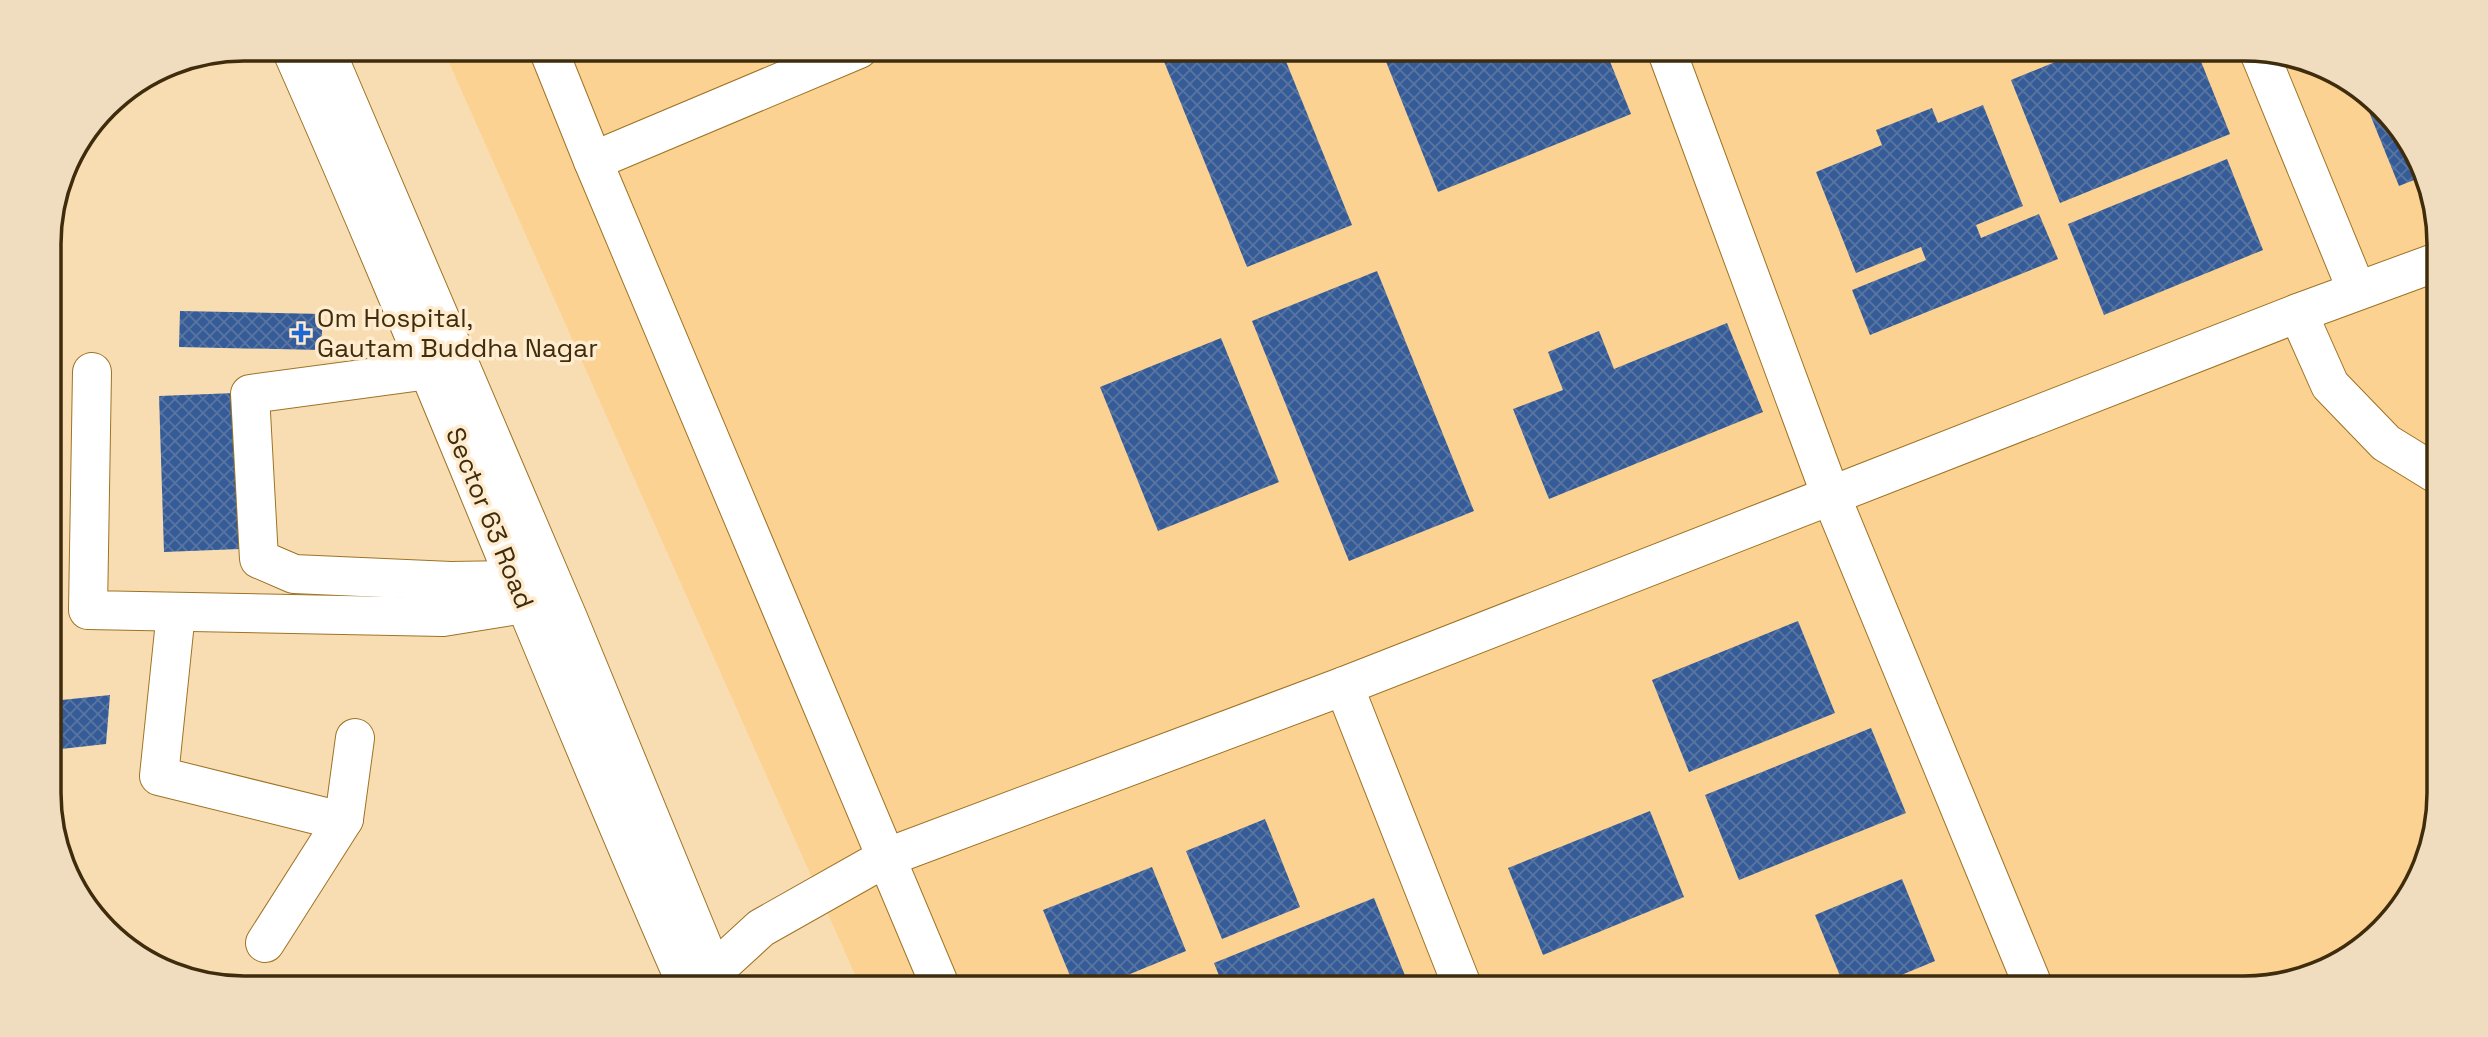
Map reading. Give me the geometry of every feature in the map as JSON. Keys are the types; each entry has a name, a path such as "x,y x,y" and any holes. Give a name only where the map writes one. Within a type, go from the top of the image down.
{"street":[{"name":"Sector 63 Road","path":"296,61 429,370 704,976"},
{"name":"Sector 63 Road","path":"330,61 529,586"},
{"path":"553,61 936,976"},
{"path":"593,161 830,61"},
{"path":"1671,61 1831,496 2029,975"},
{"path":"2263,63 2357,290"},
{"path":"714,976 761,928 885,858 1344,686 2357,290 2427,266"},
{"path":"2298,313 2330,385 2386,443 2427,468"},
{"path":"429,370 250,394 259,559 294,574 529,586"},
{"path":"92,373 89,610 443,617 529,586"},
{"path":"176,612 159,776 325,817 344,818"},
{"path":"1344,686 1458,975"},
{"path":"265,943 344,818 355,738"}],"shaded area":[{"path":"448,61 2244,61 2303,71 2345,92 2381,124 2396,143 2413,174 2421,197 2427,244 2425,817 2417,852 2396,894 2373,922 2355,938 2325,957 2280,972 2256,975 856,976"}],"building":[{"path":"1164,61 1286,61 1352,225 1247,267"},
{"path":"1386,61 1610,61 1631,114 1438,192"},
{"path":"2058,61 2201,61 2230,134 2060,203 2011,80"},
{"path":"1983,105 2023,206 1976,225 1981,238 2039,214 2058,259 1870,335 1852,290 1926,260 1921,247 1856,273 1816,172 1882,145 1876,130 1932,108 1938,123"},
{"path":"2369,112 2396,143 2413,174 2415,180 2399,186"},
{"path":"2227,159 2263,250 2104,315 2068,224"},
{"path":"1377,271 1474,511 1349,561 1252,321"},
{"path":"180,311 323,314 321,350 179,347"},
{"path":"1727,323 1763,412 1549,499 1513,409 1563,390 1548,352 1599,331 1614,369"},
{"path":"1221,338 1279,482 1158,531 1100,387"},
{"path":"235,393 240,549 164,552 159,396"},
{"path":"1798,621 1835,713 1689,772 1652,680"},
{"path":"110,695 106,744 61,749 61,700"},
{"path":"1871,728 1906,813 1739,880 1705,795"},
{"path":"1650,811 1684,897 1543,955 1508,868"},
{"path":"1265,819 1300,907 1222,939 1186,851"},
{"path":"1152,867 1186,951 1126,976 1070,976 1043,910"},
{"path":"1902,879 1935,961 1901,975 1840,975 1815,915"},
{"path":"1374,898 1405,975 1219,976 1214,963"}],"place":[{"name":"Om Hospital, Gautam Buddha Nagar","path":"301,333"}]}
